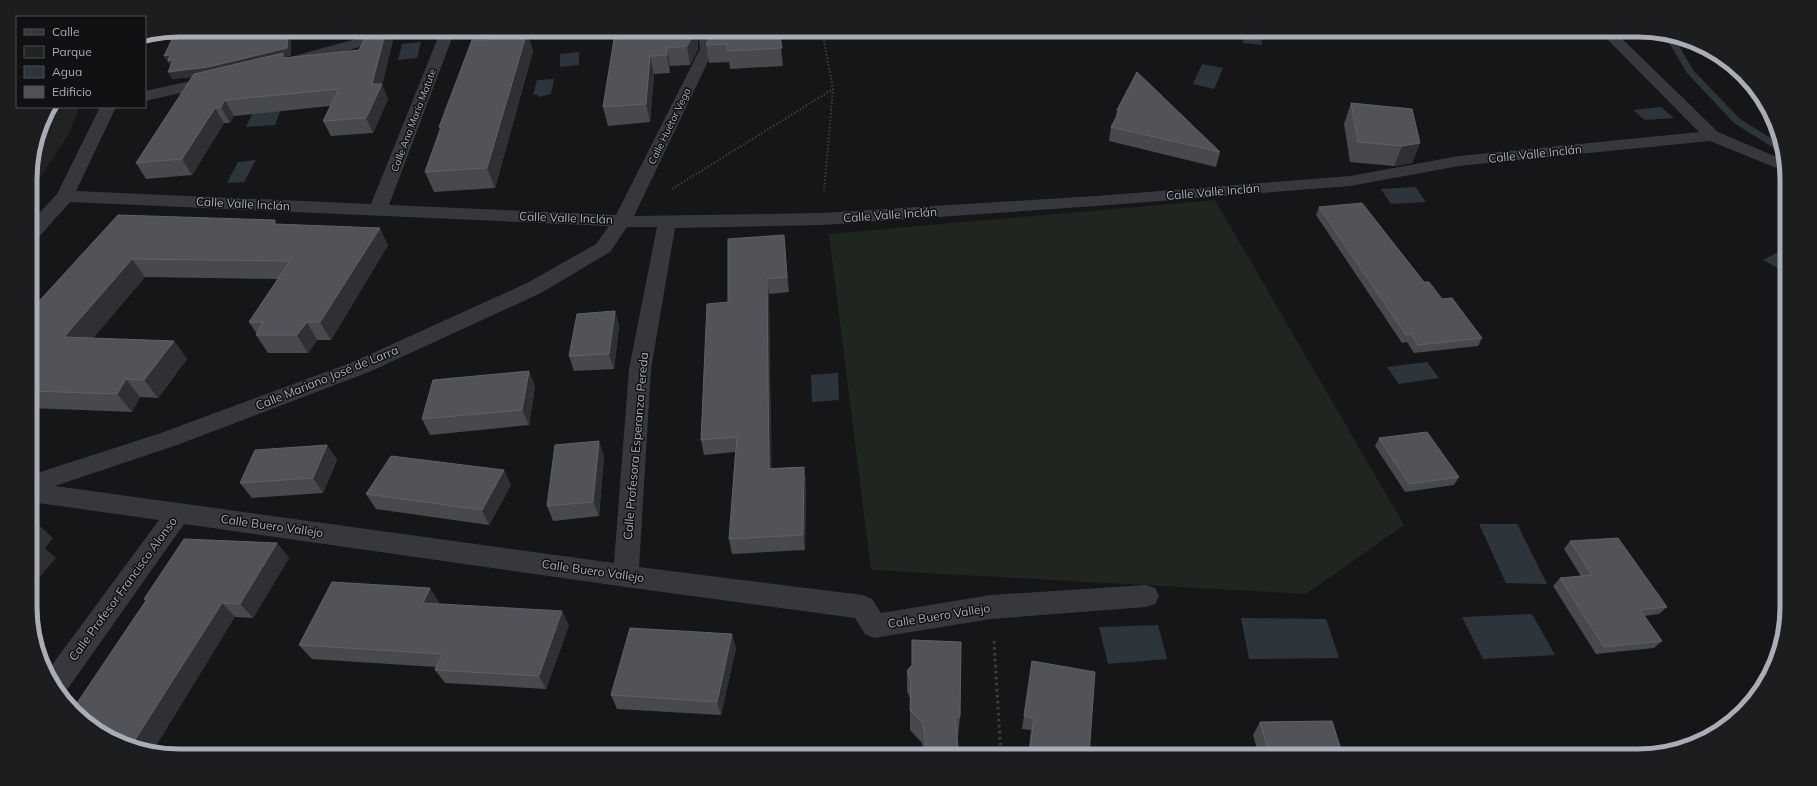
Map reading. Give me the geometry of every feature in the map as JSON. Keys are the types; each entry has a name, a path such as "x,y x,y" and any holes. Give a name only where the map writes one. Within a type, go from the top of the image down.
{"street":[{"path":"276,66 380,37"},
{"name":"Calle Ana María Matute","path":"378,210 445,37"},
{"name":"Calle Huétor Vega","path":"622,221 707,49 706,37"},
{"path":"1612,37 1712,136 1779,164"},
{"path":"146,96 230,77"},
{"path":"37,227 65,196 108,108"},
{"name":"Calle Valle Inclán","path":"65,196 622,221 667,222 822,219 1350,182 1459,161 1712,136"},
{"name":"Calle Mariano José de Larra","path":"37,482 169,439 361,367 534,288 603,248 622,221"},
{"name":"Calle Profesora Esperanza Pereda","path":"626,576 640,368 667,222"},
{"name":"Calle Buero Vallejo","path":"37,493 863,608 874,626 992,607 1146,596"},
{"name":"Calle Profesor Francisco Alonso","path":"57,680 178,513"}],"path":[{"path":"822,219 833,89 823,37"},
{"path":"668,192 833,89"},
{"path":"992,607 1001,749"}],"shaded area":[{"path":"56,108 79,108 70,132 37,182 38,161 42,143"}],"green space":[{"path":"1215,200 1404,525 1306,594 871,570 829,234"}],"water":[{"path":"1243,37 1261,37 1262,45 1243,43"},
{"path":"421,42 417,58 398,60 402,44"},
{"path":"579,52 579,65 560,67 560,54"},
{"path":"1202,64 1223,68 1214,89 1193,84"},
{"path":"554,79 551,94 538,97 537,94 533,95 537,80"},
{"path":"282,106 275,125 246,127 255,108"},
{"path":"1661,107 1674,118 1645,120 1633,110"},
{"path":"256,160 244,182 227,183 238,162"},
{"path":"1416,187 1426,202 1391,204 1381,189"},
{"path":"1780,251 1780,270 1763,260"},
{"path":"1427,362 1439,378 1399,384 1387,367"},
{"path":"838,373 839,400 812,402 811,375"},
{"path":"1479,524 1517,524 1547,584 1506,583"},
{"path":"1532,614 1555,655 1483,659 1462,617"},
{"path":"1241,618 1326,619 1339,658 1249,659"},
{"path":"1158,625 1167,659 1108,664 1099,627"}],"building":[{"path":"173,37 288,37 287,48 208,67 168,72 173,60 168,61 170,55 164,56"},
{"path":"366,37 384,37 372,84 382,84 366,118 323,121 339,89 225,100 221,107 215,108 182,159 136,163 194,74 283,53 283,58 359,50"},
{"path":"489,37 526,37 487,168 425,172 441,127 439,127 472,40 488,40"},
{"path":"619,37 692,37 687,46 667,48 667,55 650,56 646,104 603,107 614,39 619,39"},
{"path":"710,37 780,37 782,48 727,51 727,44 706,45"},
{"path":"1137,72 1220,152 1111,127 1120,110 1117,110"},
{"path":"1351,103 1412,109 1420,143 1402,146 1358,142"},
{"path":"1362,203 1424,282 1429,282 1442,299 1452,298 1482,338 1418,345 1411,334 1406,335 1319,207"},
{"path":"118,215 275,220 275,224 380,228 320,322 307,322 297,335 256,335 263,322 249,322 290,261 132,259 64,337 174,341 144,380 126,379 117,394 37,391 37,303"},
{"path":"784,235 787,277 767,279 769,469 804,467 803,535 729,539 737,437 701,440 707,304 728,302 728,239"},
{"path":"615,311 609,354 569,356 577,314"},
{"path":"529,371 522,410 422,419 433,380"},
{"path":"1427,432 1459,477 1409,484 1379,438"},
{"path":"599,441 593,502 547,506 555,445"},
{"path":"327,445 313,478 240,483 255,450"},
{"path":"391,456 504,470 482,510 366,494"},
{"path":"1618,538 1667,607 1640,610 1662,641 1604,647 1560,578 1592,575 1570,541"},
{"path":"184,539 277,543 240,604 222,603 134,741 116,734 100,725 76,704 147,599 144,599"},
{"path":"332,582 430,588 423,603 562,611 539,676 435,670 442,654 299,645"},
{"path":"630,628 732,634 717,702 611,695"},
{"path":"912,640 961,642 960,717 955,717 958,749 926,749 923,723 910,710 911,681 907,671 912,665"},
{"path":"1032,661 1095,672 1090,749 1030,749 1034,718 1024,716"},
{"path":"1332,721 1341,749 1268,749 1260,722"}],"waterway":[{"path":"1672,42 1690,71 1737,121 1776,145"}]}
